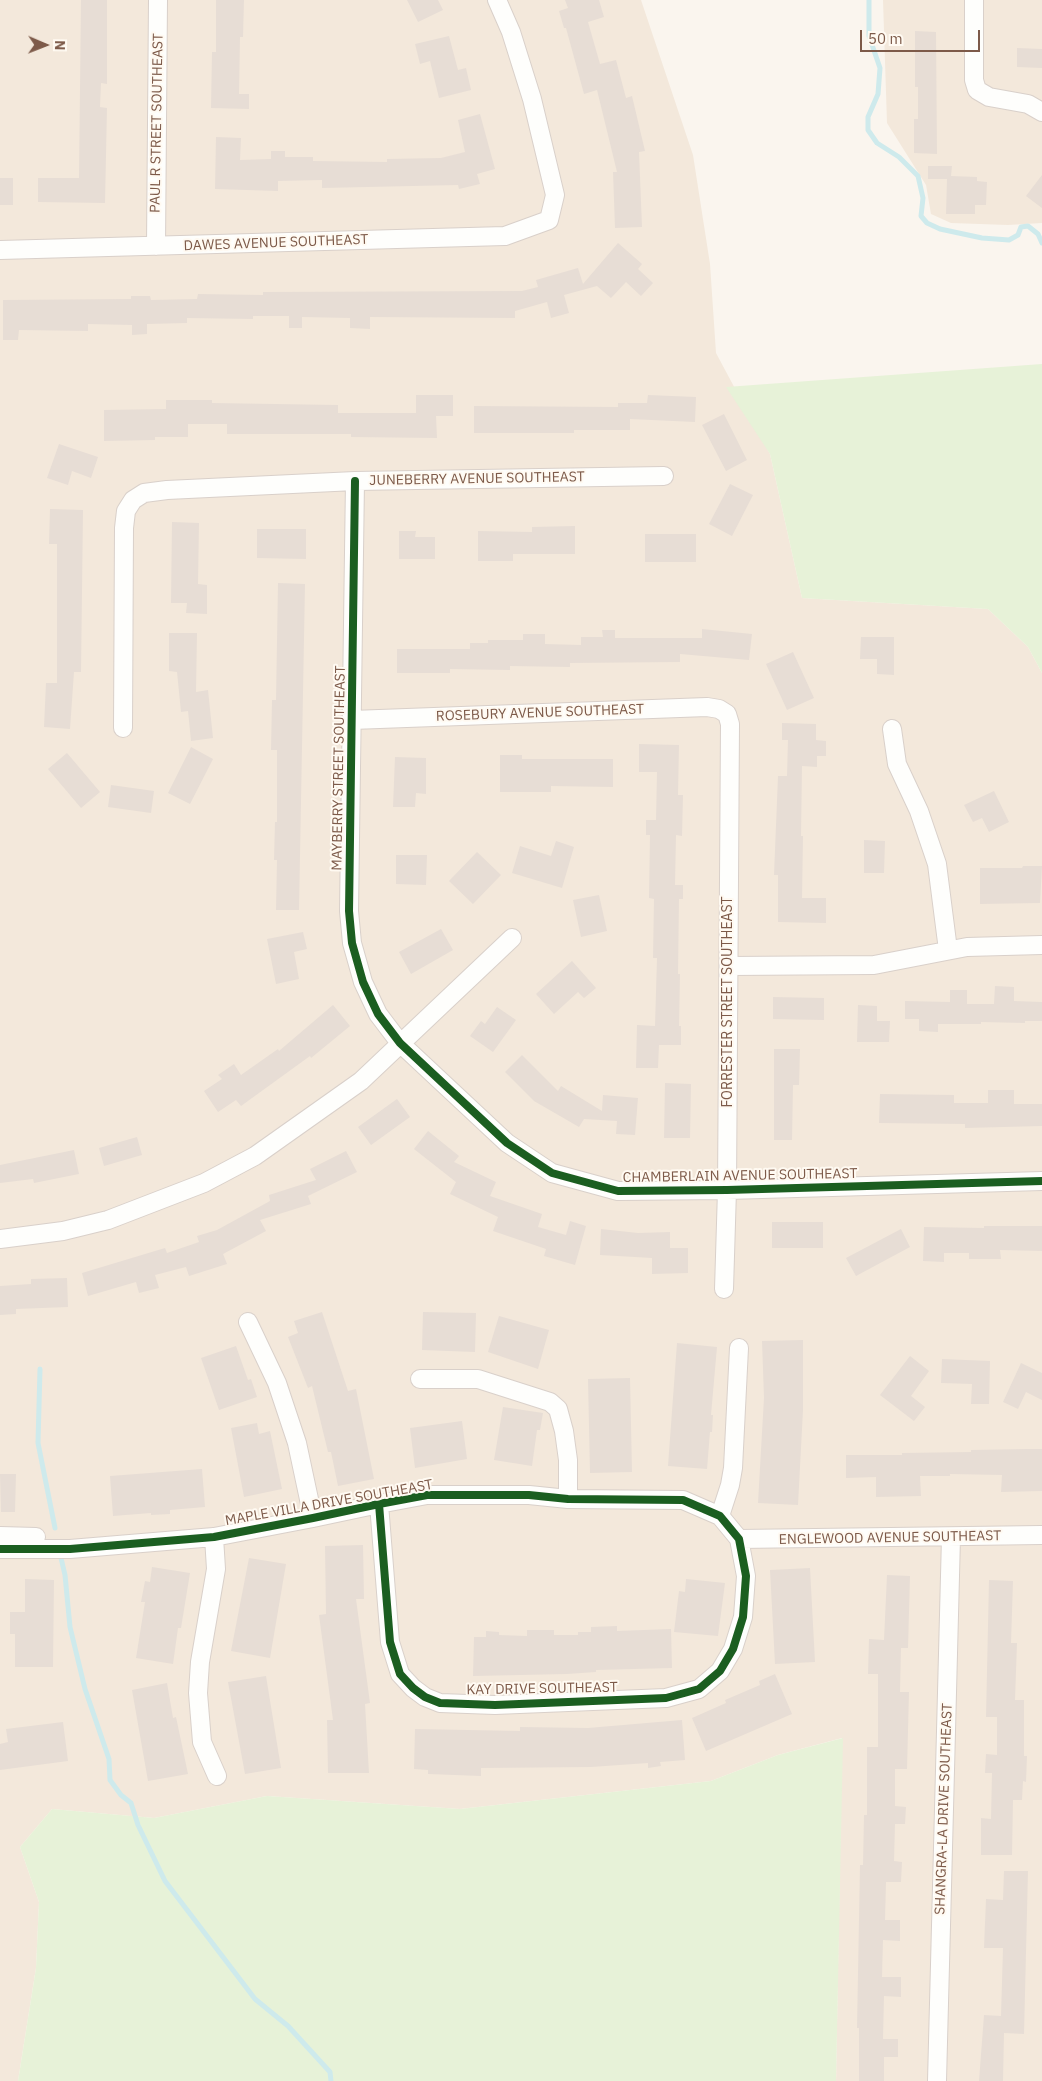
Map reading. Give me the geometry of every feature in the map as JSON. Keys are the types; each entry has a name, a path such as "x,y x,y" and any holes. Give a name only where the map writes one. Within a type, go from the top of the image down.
{"street":[{"name":"PAUL R STREET SOUTHEAST","path":"156,246 158,0"},
{"name":"DAWES AVENUE SOUTHEAST","path":"0,250 505,236 548,220 554,195 532,98 511,32 497,0"},
{"path":"974,0 974,80 976,90 989,97 1028,104 1042,112"},
{"name":"JUNEBERRY AVENUE SOUTHEAST","path":"123,728 124,528 126,511 133,500 144,493 167,490 355,480 664,476"},
{"name":"MAYBERRY STREET SOUTHEAST","path":"355,480 349,911 352,943 363,982 374,1006 400,1043"},
{"name":"ROSEBURY AVENUE SOUTHEAST","path":"352,720 708,707 719,709 727,714"},
{"name":"FORRESTER STREET SOUTHEAST","path":"724,1289 729,966 730,724 727,714"},
{"path":"892,729 897,764 926,828 937,864 948,950"},
{"path":"0,1239 63,1231 108,1220 204,1184 255,1156 360,1081 512,938"},
{"path":"729,966 874,965 967,947 1042,945"},
{"name":"CHAMBERLAIN AVENUE SOUTHEAST","path":"400,1043 507,1143 552,1173 618,1191 727,1190 1042,1181"},
{"path":"248,1322 277,1383 297,1443 313,1518"},
{"path":"720,1516 730,1486 733,1468 739,1348"},
{"path":"420,1380 478,1379 550,1402 558,1409 564,1431 568,1460 568,1499"},
{"name":"MAPLE VILLA DRIVE SOUTHEAST","path":"0,1549 70,1549 214,1537 427,1495 529,1495 568,1499 683,1500 720,1516 739,1539"},
{"name":"KAY DRIVE SOUTHEAST","path":"379,1504 390,1642 400,1674 413,1688 426,1697 440,1703 495,1705 666,1698 699,1690 720,1671 733,1649 743,1617 746,1576 739,1539"},
{"name":"ENGLEWOOD AVENUE SOUTHEAST","path":"739,1539 1042,1535"},
{"name":"MAPLE VILLA DRIVE SOUTHEAST","path":"0,1536 71,1537 102,1546"},
{"path":"214,1537 216,1569 200,1662 198,1693 202,1742 217,1776"},
{"name":"SHANGRA-LA DRIVE SOUTHEAST","path":"937,2081 951,1537"}],"shaded area":[{"path":"0,0 641,0 693,155 710,264 716,353 770,454 802,598 988,609 1028,647 1042,673 1042,2081 836,2081 842,1738 778,1755 711,1781 460,1809 267,1796 154,1818 52,1809 20,1847 39,1902 36,1968 18,2081 0,2081"},
{"path":"883,0 1042,0 1042,223 1008,225 951,223 931,214 926,185 887,123"}],"green space":[{"path":"1042,364 1042,673 1028,647 988,609 802,598 770,454 726,387"},
{"path":"843,1738 836,2081 18,2081 36,1968 39,1902 20,1847 52,1809 154,1818 267,1796 460,1809 711,1781 778,1755"}],"building":[{"path":"81,0 107,0 107,84 101,83 100,107 107,108 105,203 38,202 38,178 79,178"},
{"path":"216,0 244,0 243,37 240,37 239,94 249,94 249,109 211,108 212,52 216,52"},
{"path":"407,0 438,0 443,10 418,22"},
{"path":"565,0 599,0 604,17 588,22 600,64 616,60 626,98 632,96 645,151 639,152 642,227 615,228 613,172 617,172 597,90 584,94 566,28 564,28 559,11 568,8"},
{"path":"915,31 936,32 937,154 914,153 914,119 918,119 918,87 915,87"},
{"path":"449,36 458,70 466,68 471,90 439,98 430,61 420,64 415,44"},
{"path":"1017,48 1042,49 1042,68 1017,67"},
{"path":"480,114 495,169 477,174 480,184 459,189 458,185 322,188 322,180 278,181 278,191 215,189 216,137 241,138 240,160 271,159 271,151 285,151 285,157 313,157 313,161 387,162 387,159 441,158 465,152 458,120"},
{"path":"928,166 952,166 951,176 977,177 977,181 987,182 986,205 975,205 975,214 946,214 947,179 928,179"},
{"path":"1042,175 1042,208 1026,196"},
{"path":"0,178 13,178 13,205 0,205"},
{"path":"618,243 642,264 638,269 653,283 641,296 626,282 611,298 597,286 564,295 569,313 551,318 547,302 515,311 515,318 370,317 370,329 350,328 350,318 302,317 302,328 289,328 289,316 253,316 253,319 187,318 187,323 147,324 147,334 132,335 132,325 88,324 88,331 19,330 18,340 3,340 3,300 131,299 131,296 150,296 151,300 197,299 198,294 263,295 263,292 522,291 538,287 536,280 578,268 583,284"},
{"path":"416,395 453,395 453,416 436,416 437,438 351,437 351,434 227,434 227,424 188,424 188,437 155,437 155,440 104,441 104,410 166,409 166,400 212,400 212,403 338,405 338,413 416,413"},
{"path":"648,395 696,397 695,422 630,419 630,430 574,430 574,433 474,433 474,406 618,407 618,403 647,403"},
{"path":"724,414 747,460 726,471 702,425"},
{"path":"59,444 98,457 91,478 72,471 68,485 47,478"},
{"path":"730,484 753,495 732,536 709,524"},
{"path":"50,509 83,510 81,672 74,672 70,729 44,727 46,683 57,683 57,544 49,544"},
{"path":"172,522 199,523 198,584 207,585 207,614 186,613 187,603 171,603"},
{"path":"575,526 575,554 513,554 513,561 478,561 478,531 532,532 532,527"},
{"path":"257,529 306,529 306,559 257,558"},
{"path":"399,531 416,531 415,537 435,537 435,559 399,559"},
{"path":"645,534 696,534 696,562 645,562"},
{"path":"278,583 305,584 299,910 276,910 277,860 274,860 275,822 277,822 277,750 271,750 272,700 276,700"},
{"path":"702,629 752,634 749,660 680,654 680,662 570,663 570,667 510,666 510,670 450,669 450,673 397,673 397,649 470,649 470,643 488,643 488,640 523,640 523,634 545,634 545,644 581,645 581,637 603,637 602,630 615,630 615,638 702,638"},
{"path":"169,633 197,633 196,692 208,690 213,738 191,741 188,711 181,712 177,672 169,671"},
{"path":"861,637 894,637 894,675 877,674 877,659 860,659"},
{"path":"793,652 814,698 787,710 766,664"},
{"path":"782,723 816,724 816,740 826,741 826,756 817,756 817,767 802,766 801,836 803,836 802,898 826,898 826,923 778,922 778,875 774,875 778,776 787,776 788,740 782,740"},
{"path":"639,744 679,745 678,795 683,795 682,836 676,835 675,885 683,885 683,899 679,899 678,974 680,974 679,1026 681,1026 681,1045 659,1045 658,1068 636,1068 637,1025 655,1026 657,958 653,958 654,899 649,898 650,835 646,835 646,820 656,820 657,772 639,772"},
{"path":"191,747 213,759 190,804 168,793"},
{"path":"67,753 100,792 81,808 48,769"},
{"path":"500,755 522,755 522,759 613,759 613,787 551,786 551,792 500,792"},
{"path":"395,757 426,758 426,794 416,793 415,807 393,807"},
{"path":"111,785 154,791 151,813 108,807"},
{"path":"994,791 1009,822 989,832 982,818 973,822 964,805"},
{"path":"864,840 885,841 884,873 864,873"},
{"path":"556,841 574,847 562,888 512,873 520,846 551,856"},
{"path":"477,852 501,875 473,904 449,881"},
{"path":"396,855 427,855 426,885 396,884"},
{"path":"1023,866 1042,866 1040,903 980,904 980,868 1022,868"},
{"path":"599,895 607,931 581,937 573,900"},
{"path":"441,929 453,950 411,974 399,952"},
{"path":"303,932 307,949 294,952 299,979 276,984 267,939"},
{"path":"572,961 596,988 584,998 578,992 554,1014 536,994"},
{"path":"995,986 1014,987 1014,1001 1042,1002 1042,1021 1025,1021 1025,1023 981,1022 981,1024 938,1024 938,1032 919,1031 919,1019 905,1019 905,1001 950,1002 950,990 967,990 967,1004 994,1004"},
{"path":"773,997 824,998 824,1020 773,1019"},
{"path":"333,1005 350,1026 311,1058 310,1056 241,1106 236,1100 218,1112 204,1091 222,1079 218,1075 234,1064 241,1075 278,1049 279,1051"},
{"path":"858,1005 877,1006 877,1021 890,1021 889,1042 857,1042"},
{"path":"497,1007 516,1020 493,1052 470,1036 481,1021 485,1024"},
{"path":"774,1049 800,1049 799,1085 793,1085 792,1140 774,1140"},
{"path":"522,1055 558,1091 561,1086 602,1111 603,1095 638,1098 635,1135 616,1134 617,1121 584,1119 579,1127 534,1101 505,1072"},
{"path":"665,1083 691,1084 690,1138 664,1138"},
{"path":"988,1090 1014,1090 1014,1104 1042,1104 1042,1126 965,1128 965,1124 879,1123 880,1094 954,1095 954,1103 988,1103"},
{"path":"397,1099 410,1117 371,1145 358,1127"},
{"path":"428,1131 459,1156 454,1162 496,1182 490,1196 542,1214 538,1227 566,1235 570,1221 586,1226 575,1265 544,1256 546,1249 493,1231 498,1217 450,1194 456,1182 414,1149"},
{"path":"137,1137 142,1155 104,1166 99,1148"},
{"path":"74,1150 79,1174 34,1183 33,1179 0,1183 0,1165"},
{"path":"346,1151 357,1172 308,1196 311,1204 260,1220 266,1231 223,1254 227,1264 189,1276 186,1267 155,1275 159,1288 139,1293 136,1282 88,1296 82,1273 165,1248 167,1253 199,1242 197,1236 217,1230 270,1201 269,1195 316,1180 310,1169"},
{"path":"772,1222 823,1222 823,1248 772,1248"},
{"path":"984,1226 1042,1226 1042,1251 1000,1250 1001,1259 969,1259 969,1253 944,1253 944,1262 923,1261 924,1227 984,1228"},
{"path":"601,1229 638,1233 670,1232 670,1248 688,1248 688,1273 652,1274 652,1258 600,1255"},
{"path":"901,1229 910,1247 856,1276 846,1258"},
{"path":"67,1278 68,1307 16,1309 16,1314 0,1315 0,1286 31,1284 31,1279"},
{"path":"322,1312 348,1391 356,1389 374,1479 338,1486 331,1452 328,1452 312,1386 308,1388 288,1337 298,1333 294,1321"},
{"path":"423,1312 476,1313 475,1352 422,1350"},
{"path":"499,1316 549,1330 538,1369 488,1352"},
{"path":"803,1340 803,1410 798,1505 758,1503 764,1398 762,1341"},
{"path":"677,1343 717,1347 711,1415 713,1415 712,1432 710,1432 707,1469 668,1466"},
{"path":"236,1346 248,1380 251,1379 257,1397 219,1410 201,1358"},
{"path":"910,1356 929,1371 911,1396 925,1407 914,1421 880,1395"},
{"path":"942,1359 990,1361 989,1404 971,1404 972,1384 941,1383"},
{"path":"1021,1363 1042,1373 1042,1400 1026,1392 1018,1409 1003,1402"},
{"path":"630,1378 632,1472 590,1473 588,1379"},
{"path":"503,1407 543,1413 540,1430 537,1430 532,1466 494,1460"},
{"path":"462,1421 467,1459 415,1468 410,1428"},
{"path":"257,1423 259,1434 270,1431 282,1489 244,1497 231,1428"},
{"path":"1042,1449 1042,1491 1001,1492 1002,1475 950,1474 950,1476 920,1476 921,1496 876,1497 876,1477 846,1478 846,1455 902,1455 902,1453 971,1452 971,1450"},
{"path":"202,1469 205,1507 170,1510 170,1514 151,1515 151,1513 113,1516 110,1476"},
{"path":"0,1474 16,1474 15,1512 1,1512"},
{"path":"363,1545 364,1599 356,1599 370,1703 365,1704 369,1773 328,1773 327,1720 333,1720 319,1615 326,1614 325,1546"},
{"path":"249,1558 286,1564 270,1658 231,1651"},
{"path":"152,1567 190,1573 181,1628 178,1628 173,1664 136,1658 145,1602 141,1602 145,1581 150,1582"},
{"path":"810,1568 815,1662 775,1664 770,1570"},
{"path":"887,1575 910,1576 908,1648 901,1648 900,1692 909,1692 907,1769 895,1769 895,1806 906,1807 905,1824 895,1824 894,1861 902,1862 901,1882 886,1882 885,1920 900,1920 900,1941 883,1940 882,1977 901,1977 901,1997 884,1996 883,2039 898,2039 898,2057 884,2057 884,2081 859,2081 859,2028 857,2028 860,1865 863,1865 864,1815 867,1815 867,1747 878,1747 878,1674 868,1674 869,1639 884,1640"},
{"path":"25,1579 54,1580 53,1667 15,1667 15,1634 10,1634 10,1612 25,1612"},
{"path":"686,1579 725,1583 718,1636 674,1632 679,1591 685,1592"},
{"path":"989,1580 1013,1581 1011,1643 1017,1643 1015,1700 1024,1700 1024,1756 1027,1756 1026,1782 1023,1781 1022,1800 1013,1800 1012,1855 981,1855 981,1818 991,1819 992,1773 985,1773 986,1754 997,1755 997,1717 986,1717"},
{"path":"617,1626 617,1631 671,1629 672,1668 596,1670 596,1672 567,1674 473,1676 474,1637 486,1637 486,1631 499,1632 499,1635 527,1636 527,1630 554,1630 554,1635 578,1635 578,1632 591,1632 591,1627"},
{"path":"775,1674 792,1714 706,1751 692,1718 726,1703 725,1700 760,1685 759,1681"},
{"path":"266,1676 281,1768 245,1774 228,1682"},
{"path":"167,1683 173,1718 176,1717 188,1774 148,1781 132,1690"},
{"path":"682,1720 685,1760 660,1762 661,1766 648,1768 648,1763 591,1767 481,1768 481,1776 428,1774 428,1770 414,1769 415,1729 520,1731 520,1727 588,1728"},
{"path":"63,1722 68,1761 0,1770 0,1744 8,1742 6,1729"},
{"path":"1004,1871 1028,1871 1024,2034 1004,2033 1003,2081 979,2081 984,2015 1001,2016 1003,1948 984,1948 986,1899 1003,1900"}],"waterway":[{"path":"869,0 869,36 880,68 878,94 868,117 868,130 877,143 899,157 918,176 923,198 921,216 927,223 940,229 982,238 1009,240 1018,235 1021,227 1028,226 1038,234 1042,243"},
{"path":"40,1369 38,1443 55,1528"},
{"path":"61,1558 65,1575 70,1627 85,1689 109,1759 110,1780 121,1795 131,1803 138,1825 165,1881 255,1999 288,2026 330,2072 331,2081"}],"cycle path":[{"path":"355,481 349,911 352,943 363,982 378,1014 400,1043 507,1143 552,1173 618,1191 727,1190 1042,1181"},
{"path":"0,1549 70,1549 214,1537 313,1518 379,1504 427,1495 529,1495 568,1499 683,1500 720,1516 739,1539 746,1576 743,1617 733,1649 720,1671 699,1689 666,1698 495,1705 440,1703 425,1697 413,1688 400,1674 390,1642 379,1504"}]}
